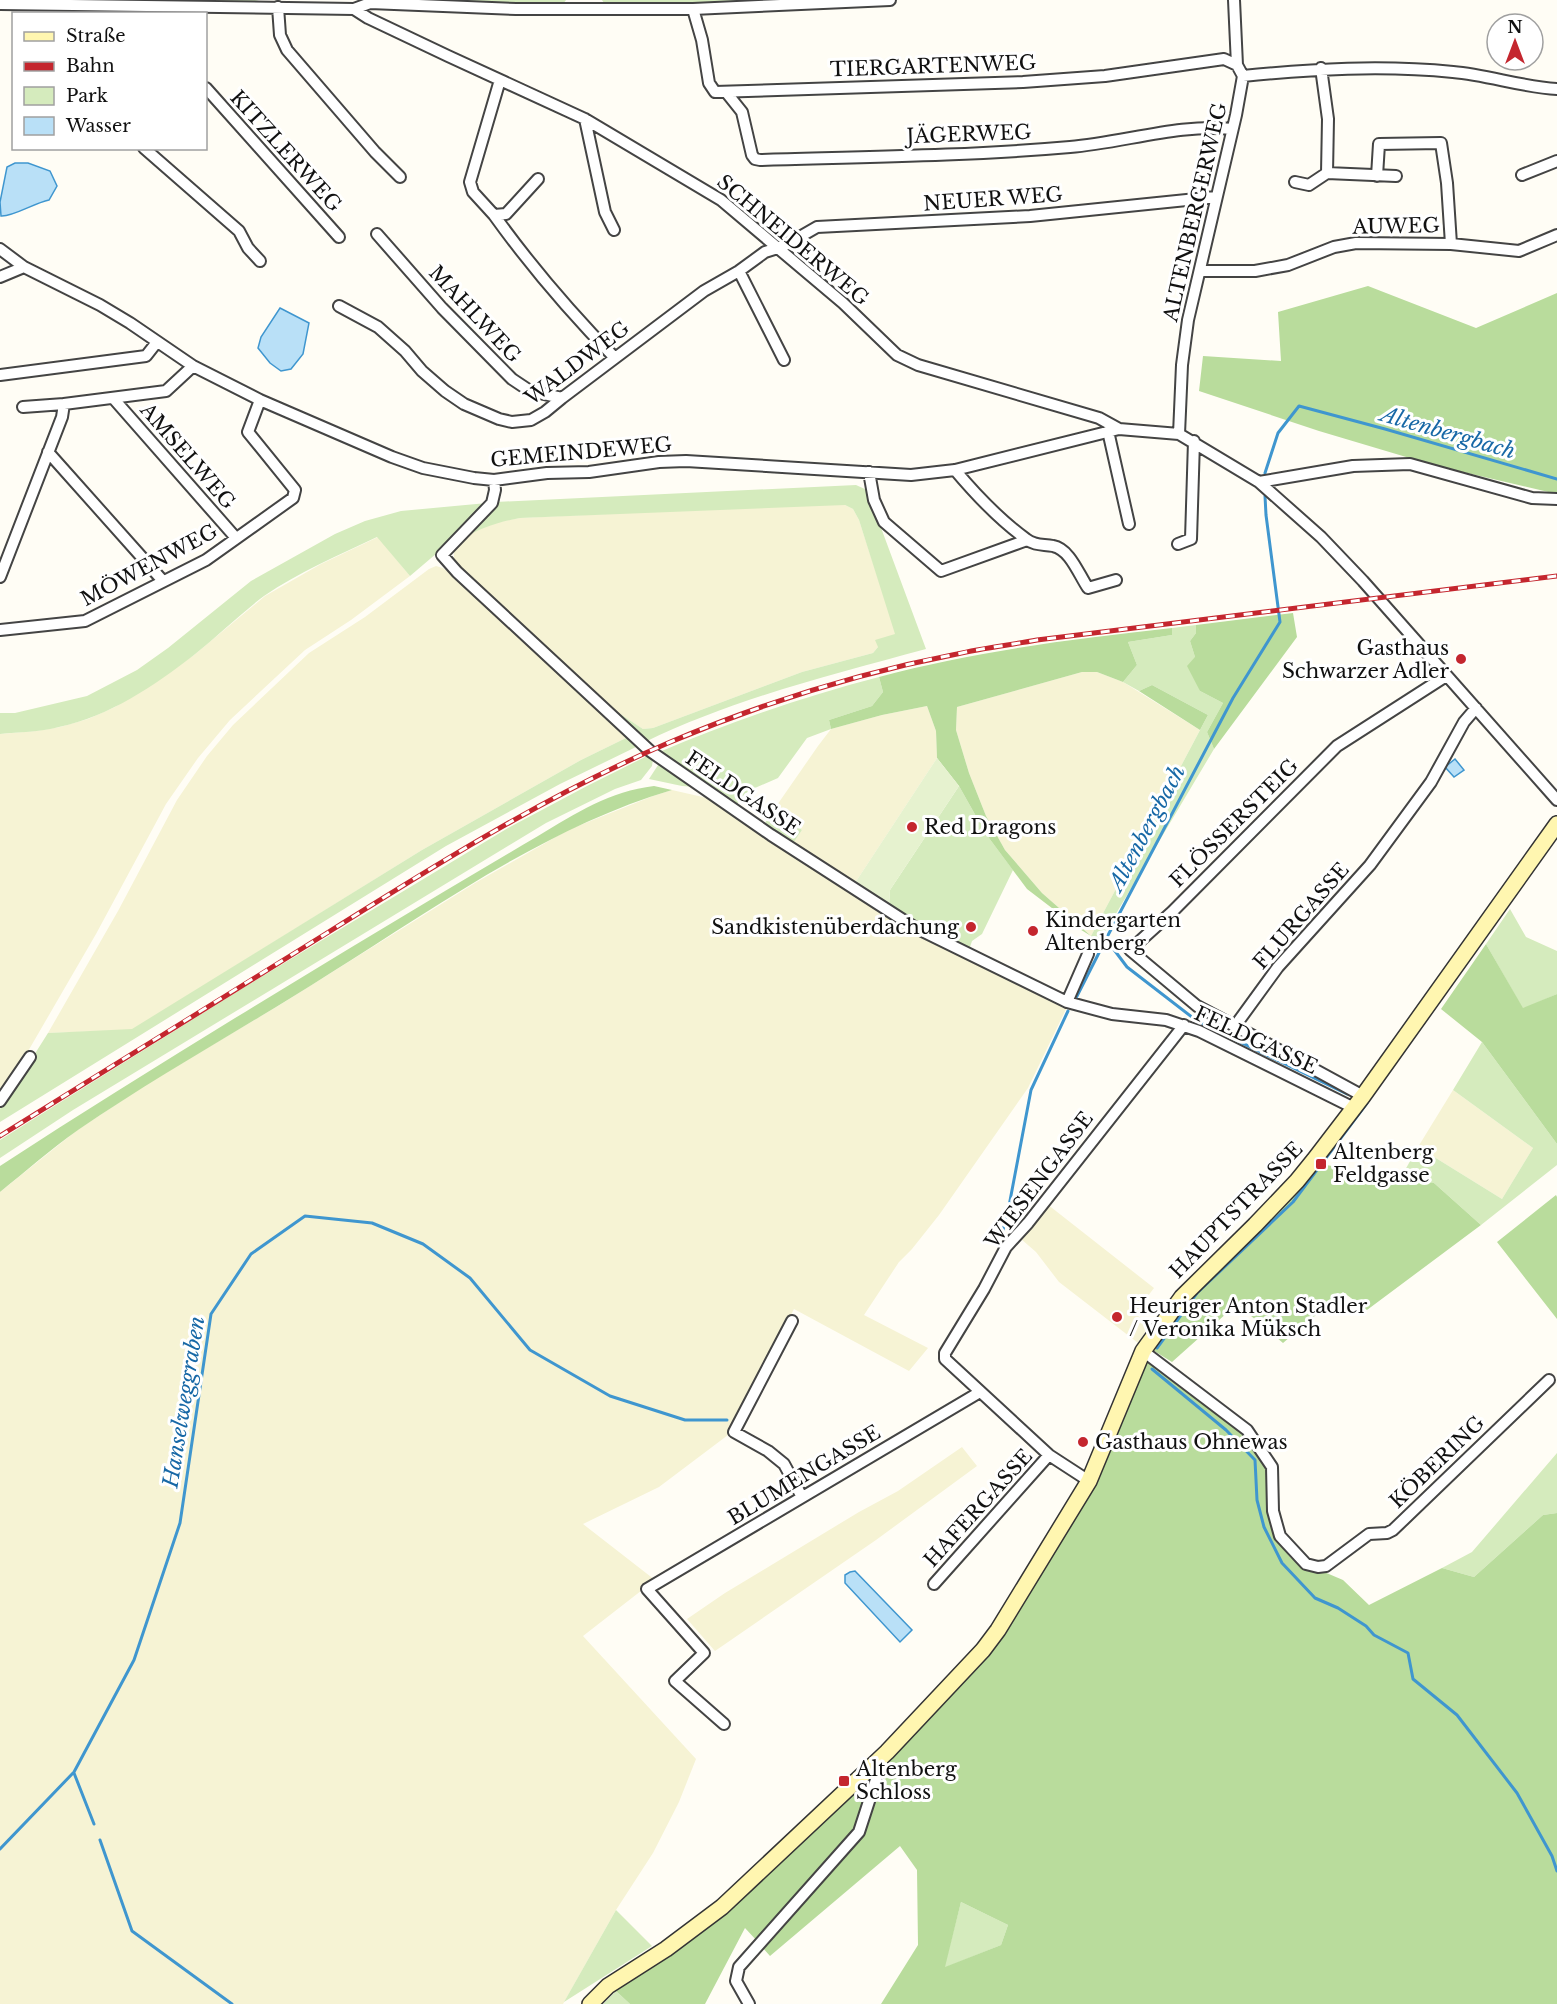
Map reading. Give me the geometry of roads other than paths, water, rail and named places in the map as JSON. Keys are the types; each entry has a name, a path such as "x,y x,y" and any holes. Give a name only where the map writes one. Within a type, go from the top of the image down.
{"main road":[{"name":"HAUPTSTRASSE","path":"590,2004 608,1986 666,1949 722,1907 885,1753 983,1650 998,1630 1089,1482 1143,1351 1182,1297 1297,1182 1359,1102 1557,824"}],"street":[{"path":"0,4 67,9 164,10 278,7 354,9 370,3 516,9 693,9 890,0"},
{"path":"1234,0 1237,65 1243,76 1321,68 1409,69 1456,72 1538,88 1557,89"},
{"path":"278,7 280,35 287,50 375,152 400,177"},
{"name":"SCHNEIDERWEG","path":"354,9 368,18 585,119 721,200 843,303 897,355 918,365 1099,418 1113,430"},
{"path":"693,9 702,40 709,83 715,92 726,92"},
{"name":"TIERGARTENWEG","path":"726,92 1023,82 1105,76 1224,59 1237,65"},
{"path":"1321,68 1328,119 1327,173"},
{"name":"ALTENBERGERWEG","path":"1179,434 1182,365 1188,320 1201,271 1243,76"},
{"path":"500,80 470,182 473,192 494,215 513,242 615,358"},
{"name":"KITZLERWEG","path":"207,89 339,237"},
{"name":"JÄGERWEG","path":"726,92 742,112 752,155 755,159 760,160 1026,151 1079,146 1196,129 1232,129"},
{"path":"585,119 605,212 614,230"},
{"path":"1377,176 1379,144 1441,143 1447,183 1451,244"},
{"path":"146,150 239,231 248,248 260,261"},
{"path":"1522,175 1557,161"},
{"path":"1295,182 1310,184 1327,173 1396,176"},
{"path":"494,215 506,214 538,179"},
{"name":"NEUER WEG","path":"776,248 784,246 817,227 1030,216 1216,197"},
{"name":"MAHLWEG","path":"377,234 442,308 512,379 530,391 561,398"},
{"name":"AUWEG","path":"1201,271 1255,271 1288,265 1334,247 1356,243 1451,244 1519,251 1557,235"},
{"name":"WALDWEG","path":"339,306 378,327 405,351 422,371 464,404 499,419 512,422 531,420 545,412 704,291 739,271 765,252 776,248"},
{"name":"GEMEINDEWEG","path":"0,249 24,267 100,305 130,323 193,366 260,400 392,457 423,468 474,478 494,480 686,461 910,475 955,470 1113,430 1179,434"},
{"path":"0,277 24,267"},
{"path":"739,271 784,360"},
{"path":"0,375 146,357 157,342"},
{"path":"23,407 64,405 166,391 193,366"},
{"name":"AMSELWEG","path":"113,398 236,538"},
{"name":"MÖWENWEG","path":"0,630 85,621 206,560 293,498 295,490 248,432 260,400"},
{"path":"0,577 62,417 64,405"},
{"path":"1113,430 1129,525"},
{"path":"1179,434 1259,482 1321,537 1363,581 1557,800"},
{"path":"1178,544 1191,539 1194,441"},
{"path":"48,452 163,581"},
{"path":"1259,482 1353,466 1410,464 1532,498 1557,499"},
{"path":"955,470 977,496 1027,540 1040,546 1052,546 1064,550 1088,588 1116,580"},
{"path":"869,472 874,500 884,522 940,572 1027,540"},
{"name":"FELDGASSE","path":"494,480 495,490 492,503 442,555 465,580 659,758 771,835 914,927 1067,1002 1112,1014 1166,1020 1199,1030 1359,1102"},
{"name":"FLÖSSERSTEIG","path":"1235,1026 1197,1006 1130,950 1172,912 1337,746 1446,676"},
{"name":"FLURGASSE","path":"1235,1026 1278,967 1370,865 1431,782 1464,722 1476,708"},
{"path":"1067,1002 1088,954"},
{"name":"WIESENGASSE","path":"1089,1482 1049,1455 945,1359 945,1353 984,1289 1006,1247 1028,1223 1184,1025"},
{"path":"1235,1026 1359,1102"},
{"path":"0,1101 30,1057"},
{"path":"792,1322 734,1432 768,1451 784,1464 802,1497"},
{"name":"KÖBERING","path":"1143,1351 1247,1430 1272,1467 1273,1511 1280,1536 1306,1564 1318,1567 1326,1566 1369,1534 1387,1533 1393,1530 1549,1380"},
{"name":"BLUMENGASSE","path":"724,1724 675,1681 704,1653 647,1589 980,1392"},
{"name":"HAFERGASSE","path":"934,1584 1049,1455"},
{"path":"749,2004 736,1981 740,1967 859,1832 885,1753"}],"water":[{"path":"15,163 28,163 50,171 57,186 49,200 1,216 0,202 7,167"},
{"path":"280,308 309,323 303,354 291,369 281,371 270,363 258,348 261,337"},
{"path":"1455,759 1464,770 1454,777 1445,767"},
{"path":"855,1571 912,1630 900,1642 845,1583 845,1575"}],"waterway":[{"name":"Altenbergbach","path":"1265,473 1278,433 1299,406 1557,479"},
{"name":"Altenbergbach","path":"1265,496 1280,622 1233,698 1106,939 1127,967 1197,1021 1347,1094"},
{"name":"Hanselweggraben","path":"1076,998 1106,939"},
{"name":"Hanselweggraben","path":"1002,1234 1031,1090 1068,1011"},
{"path":"1157,1348 1197,1293 1293,1202 1367,1103"},
{"name":"Hanselweggraben","path":"0,1849 74,1772 134,1660 180,1523 211,1314 251,1254 305,1216 372,1223 423,1244 470,1278 530,1350 610,1396 685,1420 727,1420"},
{"path":"1152,1369 1226,1430 1255,1460 1257,1500 1264,1527 1282,1563 1315,1598 1338,1608 1366,1626 1374,1635 1408,1653 1413,1679 1457,1715 1517,1793 1552,1856 1557,1871"},
{"path":"74,1773 94,1824"},
{"path":"100,1840 132,1931 232,2004"}],"railway":[{"path":"0,1136 493,832 623,763 738,715 883,670 987,648 1557,576"}],"place":[{"name":"Gasthaus Schwarzer Adler","path":"1461,659"},
{"name":"Red Dragons","path":"912,827"},
{"name":"Sandkistenüberdachung","path":"971,927"},
{"name":"Kindergarten Altenberg","path":"1033,931"},
{"name":"Altenberg Feldgasse","path":"1321,1164"},
{"name":"Heuriger Anton Stadler / Veronika Müksch","path":"1117,1317"},
{"name":"Gasthaus Ohnewas","path":"1083,1442"},
{"name":"Altenberg Schloss","path":"844,1781"}]}
